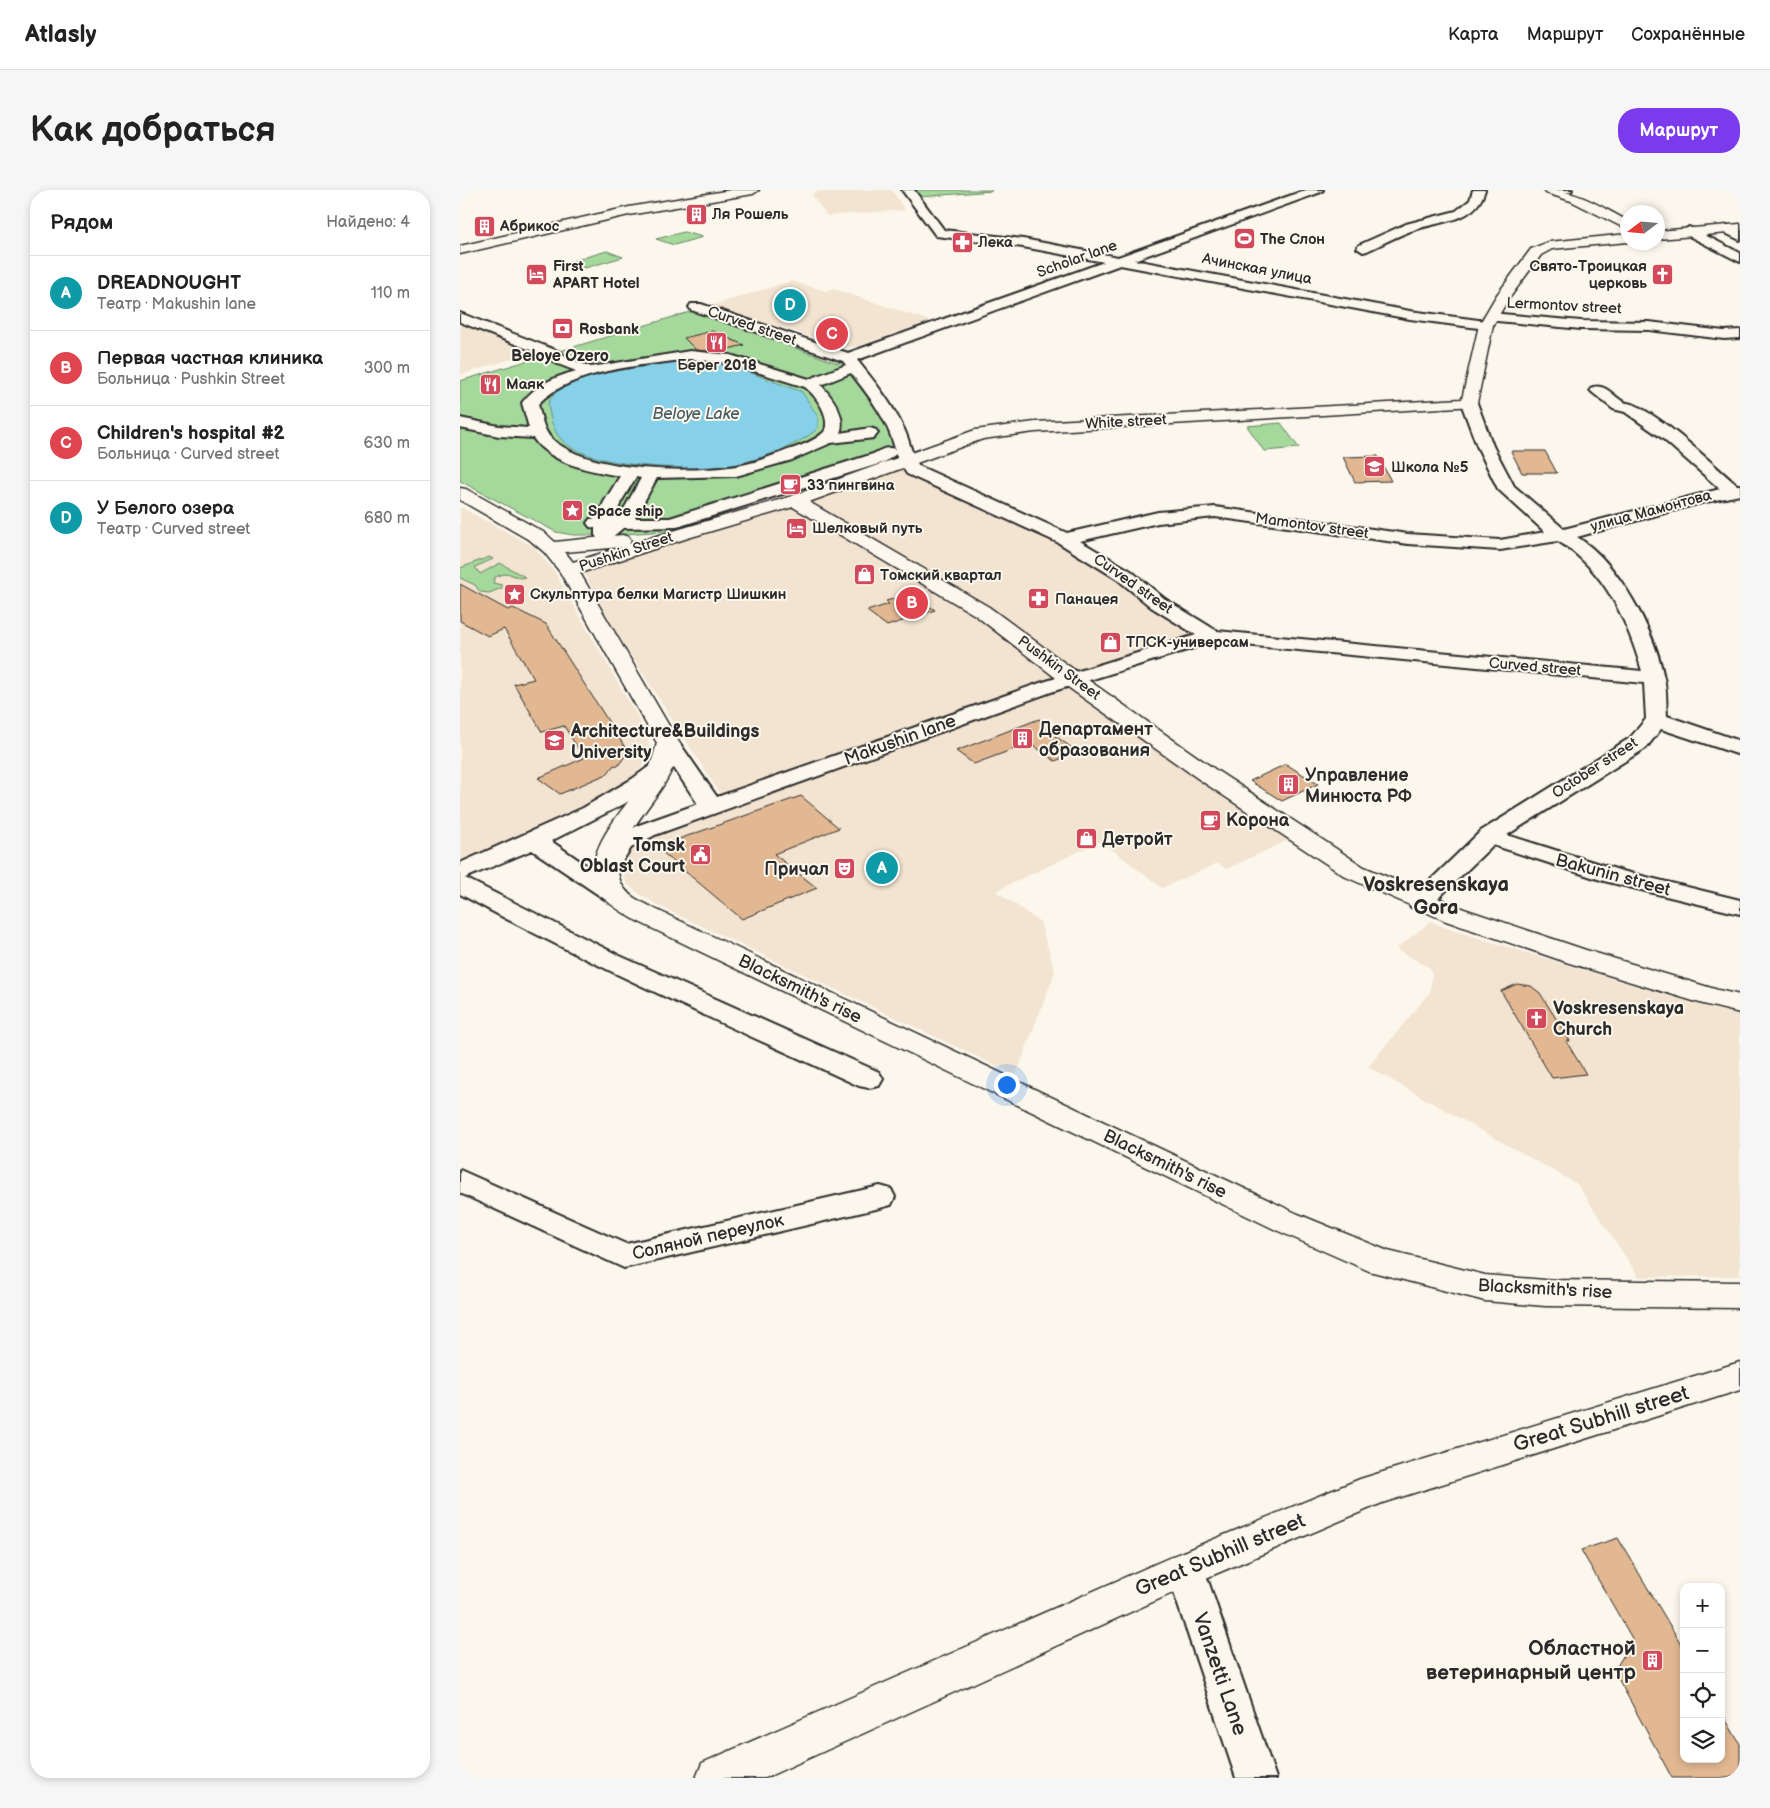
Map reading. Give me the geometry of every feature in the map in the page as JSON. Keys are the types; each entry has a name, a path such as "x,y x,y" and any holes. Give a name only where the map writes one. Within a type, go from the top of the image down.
{"street":[{"path":"460,250 628,211 753,190"},
{"name":"Ачинская улица","path":"908,190 940,233 1023,243 1123,260 1410,315 1489,321"},
{"name":"Scholar lane","path":"803,381 1123,260 1317,190"},
{"path":"1363,248 1410,227 1460,214 1476,201 1479,190"},
{"path":"1558,190 1620,222"},
{"path":"1665,234 1733,228 1740,236"},
{"path":"1689,232 1740,258"},
{"path":"1620,239 1549,246 1536,252 1501,299 1489,321 1469,403 1485,446 1507,489 1550,528 1576,544 1593,559 1625,601 1642,637 1654,678 1657,720 1740,748"},
{"name":"Curved street","path":"696,307 848,364"},
{"path":"460,317 576,362 677,347 703,356 737,360 803,381 818,389 831,407 834,416 834,428 826,440"},
{"name":"Lermontov street","path":"1489,321 1648,326 1724,335 1740,334"},
{"path":"481,424 512,415 530,403 544,390 556,384 576,362"},
{"path":"848,364 880,400 896,428 906,460"},
{"path":"536,382 556,384"},
{"path":"1598,390 1619,406 1630,408 1736,490"},
{"path":"530,403 541,439"},
{"name":"White street","path":"766,484 906,460 981,434 1035,427 1469,403"},
{"path":"460,423 481,424 499,431 541,439 554,449 599,466 624,481 648,482 766,484 796,453 826,440 868,435 870,433"},
{"path":"613,517 671,523 766,484 879,458 889,452"},
{"name":"Curved street","path":"906,460 913,470 1065,539 1124,575 1158,603 1212,636 1654,678"},
{"path":"613,517 624,481"},
{"path":"613,517 648,482"},
{"name":"Pushkin Street","path":"460,494 522,527 551,548 569,570 681,534 766,484 982,611 1073,680 1208,775 1355,872 1420,902 1576,956 1713,998 1740,1004"},
{"name":"улица Мамонтова","path":"1562,535 1699,498 1736,490"},
{"name":"Mamontov street","path":"1065,539 1158,516 1187,512 1215,512 1408,539 1500,545 1562,535"},
{"name":"Pushkin Street","path":"551,548 681,534"},
{"path":"569,570 668,743 712,807"},
{"name":"Makushin lane","path":"605,869 623,843 647,830 1047,687 1212,636"},
{"name":"October street","path":"1420,902 1489,836 1638,743 1657,720"},
{"path":"605,869 606,854 614,838 647,794 663,767 668,743"},
{"path":"460,872 533,840 617,799 663,767"},
{"name":"Bakunin street","path":"1489,836 1534,853 1578,866 1740,907"},
{"path":"533,840 625,902"},
{"name":"Blacksmith's rise","path":"605,869 610,888 625,902 646,915 1279,1219 1381,1262 1485,1288 1545,1293 1740,1295"},
{"path":"460,884 490,901 648,978 869,1079"},
{"name":"Соляной переулок","path":"460,1181 624,1256 880,1197"},
{"name":"Great Subhill street","path":"717,1778 1185,1569 1373,1490 1740,1376"},
{"name":"Vanzetti Lane","path":"1185,1569 1256,1778"}],"shaded area":[{"path":"892,190 905,210 827,216 812,195 814,195 812,192"},
{"path":"791,281 826,291 834,289 930,321 856,347 841,347 781,327 774,329 713,307 714,305"},
{"path":"460,321 537,351 460,375"},
{"path":"893,470 906,471 1060,541 1119,575 1150,605 1197,636 1080,674 989,607 811,502"},
{"name":"Architecture&Buildings University","path":"460,507 533,546 554,571 645,730 650,747 646,761 634,777 604,796 460,861"},
{"path":"795,508 973,615 1056,678 722,797 613,627 584,573 590,568"},
{"path":"1066,686 1198,780 1289,840 1226,869 1218,863 1162,888 1101,841 996,891 1040,922 1055,972 1016,1075 659,906 639,894 626,883 622,868 627,855 635,845 652,836"},
{"path":"1431,921 1446,928 1712,1009 1740,1015 1740,1276 1639,1277 1577,1184 1368,1067 1430,992 1432,974 1430,968 1396,949"}],"green space":[{"path":"915,190 991,190 992,191 919,197"},
{"path":"684,232 703,237 674,245 656,239"},
{"path":"607,251 623,257 585,268 569,262"},
{"path":"693,311 837,363 843,361 847,364 884,420 896,446 894,454 877,464 693,524 664,531 613,535 573,535 556,532 460,481 460,381"},
{"path":"1281,423 1299,448 1264,451 1247,426"},
{"path":"489,557 493,559 475,567 480,574 500,563 525,577 520,578 507,573 495,577 493,583 502,585 502,588 489,593 480,592 475,585 460,578 460,568"}],"water":[{"name":"Beloye Lake","path":"686,360 718,363 743,370 802,392 818,417 818,428 789,446 752,460 731,465 693,468 646,466 600,458 581,452 566,444 555,430 548,403 558,390 569,384 619,370"}],"building":[{"name":"Берег 2018","path":"712,331 744,345 717,352 696,350 684,338"},
{"name":"Школа №5","path":"1511,451 1545,451 1557,473 1522,473"},
{"path":"1378,456 1391,481 1355,482 1343,457"},
{"path":"460,584 508,610 513,608 546,624 628,752 618,766 614,765 607,774 560,794 538,778 584,758 564,726 542,732 514,684 534,679 504,629 488,636 460,621"},
{"path":"910,594 935,610 887,626 867,611 889,604 886,601"},
{"name":"Департамент образования","path":"1039,719 1060,734 1055,736 1078,752 1055,761 1030,743 974,764 956,751"},
{"name":"Управление Минюста РФ","path":"1286,764 1318,784 1282,801 1250,781"},
{"name":"Tomsk Oblast Court","path":"801,796 839,828 774,854 817,888 742,919 656,847"},
{"name":"Voskresenskaya Church","path":"1517,984 1531,986 1540,993 1570,1041 1566,1041 1586,1074 1552,1078 1501,991"},
{"name":"Областной ветеринарный центр","path":"1618,1538 1680,1642 1680,1763 1725,1763 1725,1719 1740,1744 1740,1774 1728,1778 1672,1778 1614,1671 1633,1640 1581,1550"}],"place":[{"name":"Ля Рошель","path":"696,214"},
{"name":"Абрикос","path":"484,226"},
{"name":"The Слон","path":"1244,239"},
{"name":"Лека","path":"962,242"},
{"name":"First APART Hotel","path":"537,275"},
{"name":"Свято-Троицкая церковь","path":"1663,275"},
{"name":"У Белого озера","path":"790,305"},
{"name":"Rosbank","path":"563,329"},
{"name":"Children's hospital #2","path":"832,334"},
{"name":"Берег 2018","path":"717,342"},
{"name":"Маяк","path":"490,384"},
{"name":"Школа №5","path":"1375,467"},
{"name":"33 пингвина","path":"791,485"},
{"name":"Space ship","path":"572,511"},
{"name":"Шелковый путь","path":"796,528"},
{"name":"Томский квартал","path":"864,575"},
{"name":"Скульптура белки Магистр Шишкин","path":"514,594"},
{"name":"Панацея","path":"1039,599"},
{"name":"Первая частная клиника","path":"912,603"},
{"name":"ТПСК-универсам","path":"1110,642"},
{"name":"Департамент образования","path":"1023,739"},
{"name":"Architecture&Buildings University","path":"555,741"},
{"name":"Управление Минюста РФ","path":"1289,785"},
{"name":"Корона","path":"1210,820"},
{"name":"Детройт","path":"1086,839"},
{"name":"Tomsk Oblast Court","path":"701,855"},
{"name":"DREADNOUGHT","path":"882,868"},
{"name":"Причал","path":"845,869"},
{"name":"Voskresenskaya Church","path":"1537,1018"},
{"name":"Областной ветеринарный центр","path":"1652,1660"}],"district":[{"name":"Beloye Ozero","path":"560,356"},
{"name":"Voskresenskaya Gora","path":"1436,896"}]}
